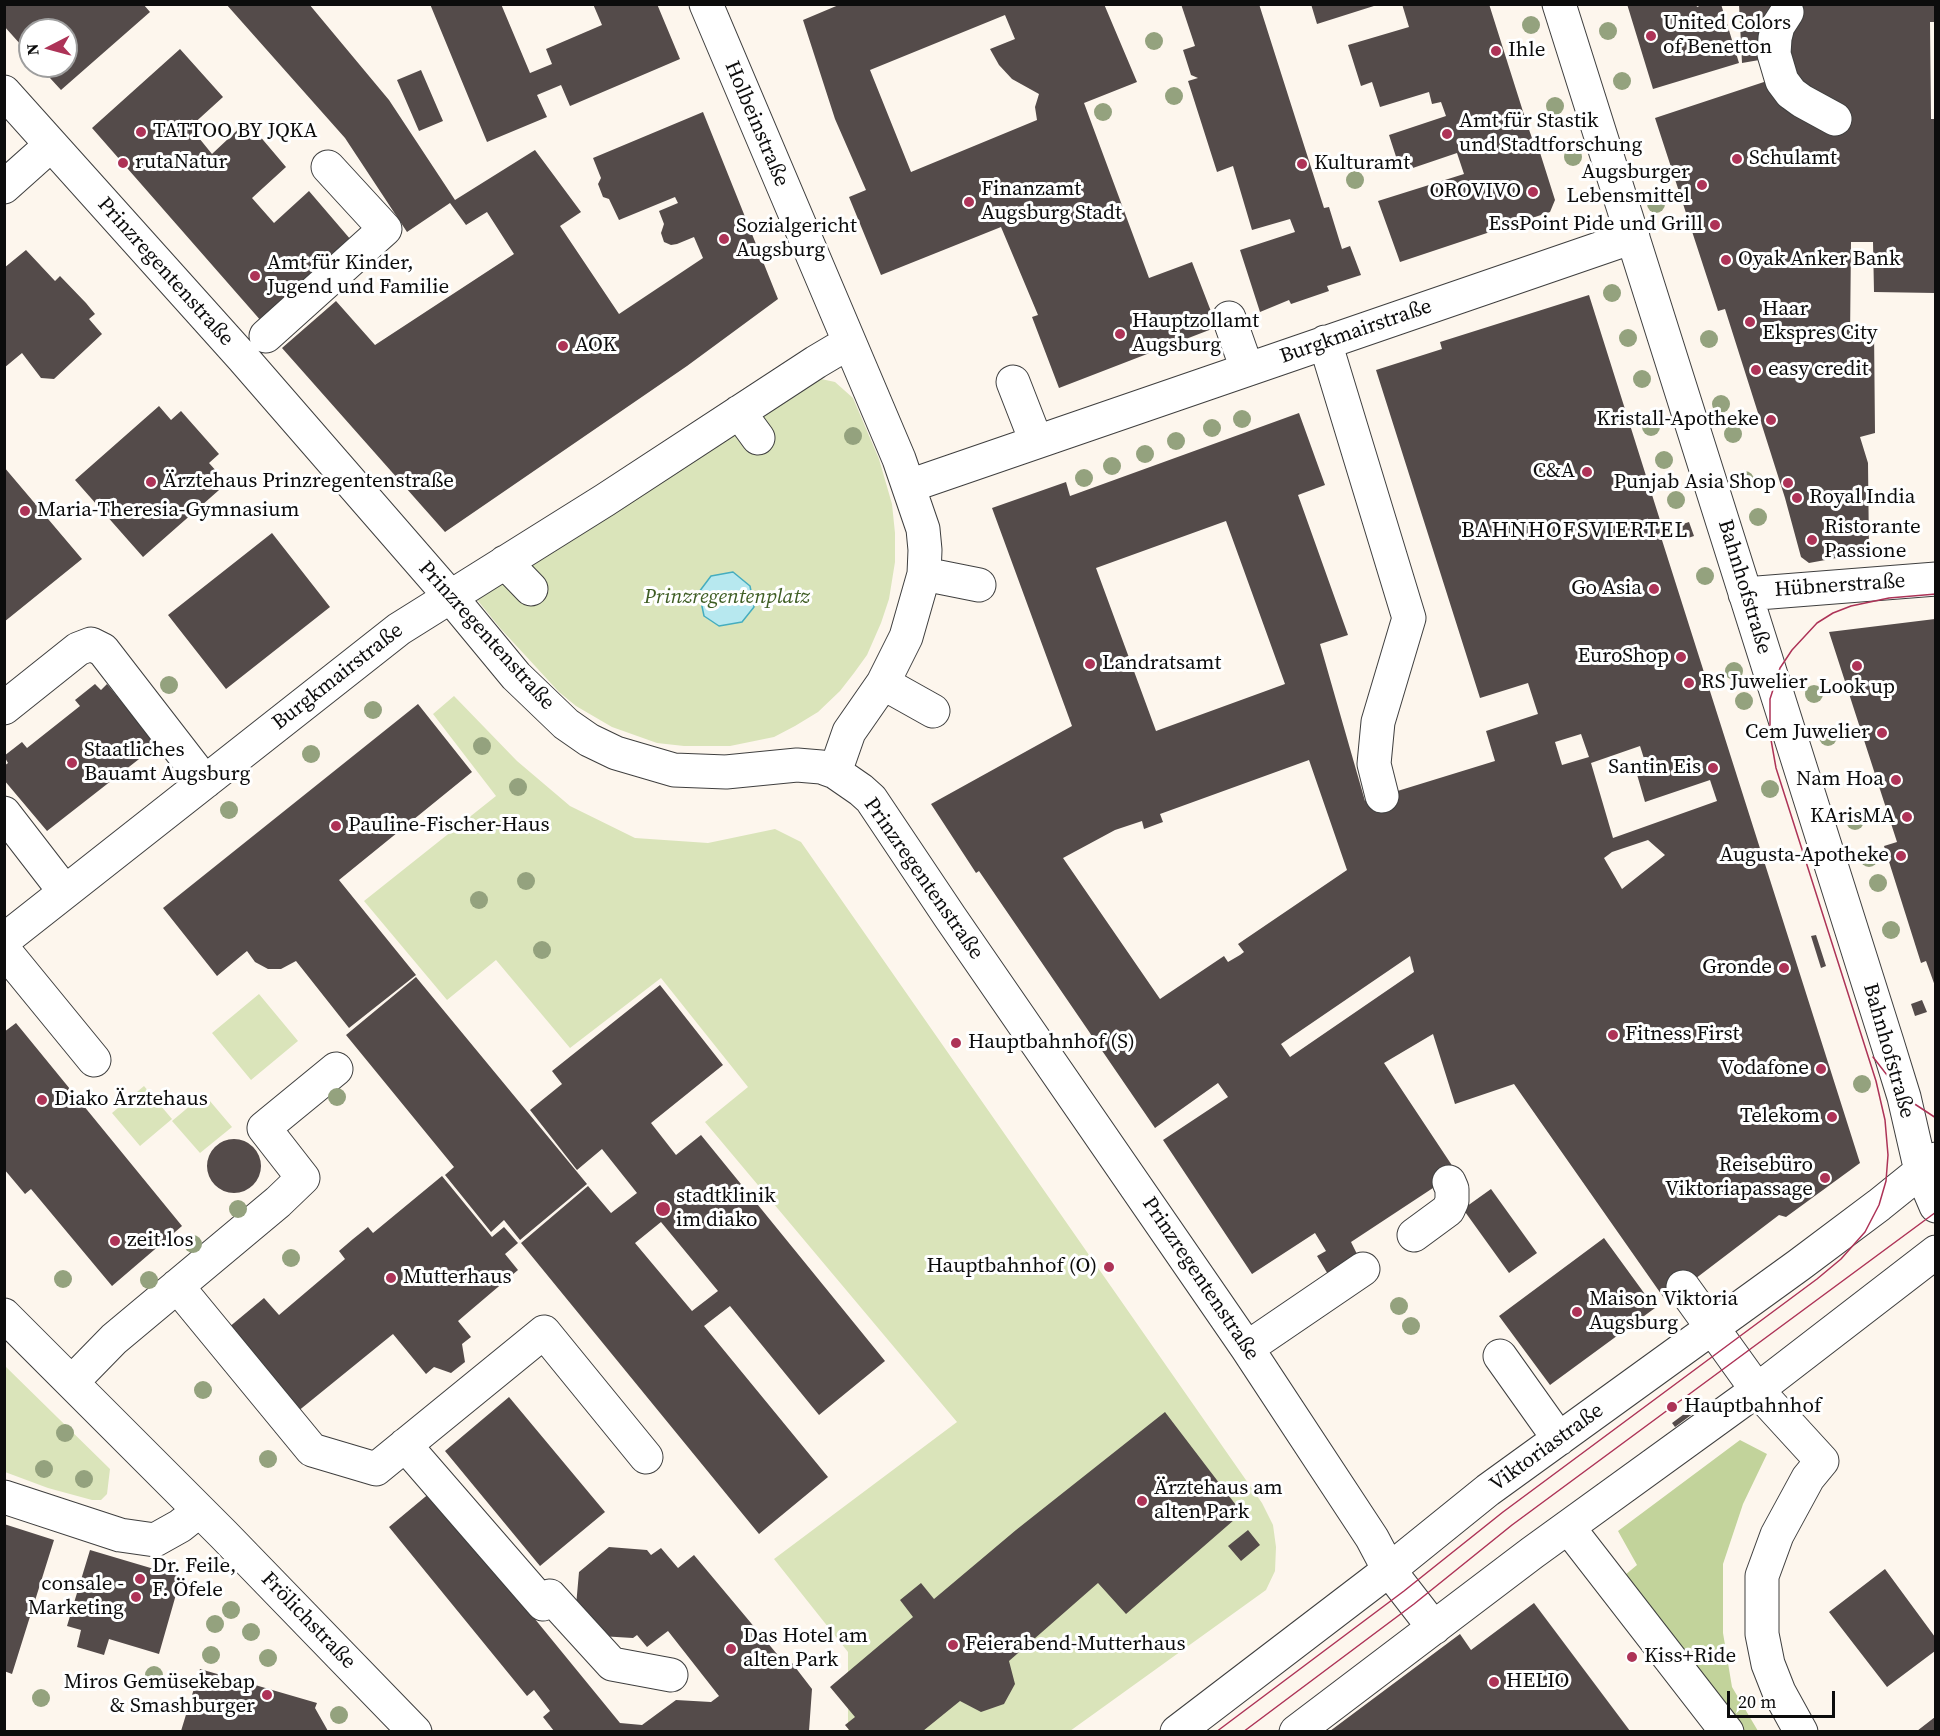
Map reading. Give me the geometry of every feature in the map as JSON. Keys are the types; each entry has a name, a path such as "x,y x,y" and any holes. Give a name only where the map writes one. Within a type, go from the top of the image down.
{"street":[{"name":"Holbeinstraße","path":"706,4 848,343"},
{"name":"Bahnhofstraße","path":"1559,4 1904,1097 1928,1165 1935,1206"},
{"path":"1787,12 1774,38 1774,54 1782,81 1791,93 1835,119"},
{"name":"Prinzregentenstraße","path":"4,92 242,357 449,595 516,676 566,724 589,740 616,753 674,770 726,772 797,765 821,767 835,772 871,799 968,944 1248,1348 1372,1538 1389,1570 1434,1628"},
{"path":"4,188 51,145"},
{"path":"266,336 385,229 328,167"},
{"name":"Burgkmairstraße","path":"909,486 1633,237"},
{"path":"1229,318 1247,369"},
{"path":"1325,342 1409,618 1378,722 1374,764 1382,796"},
{"path":"449,595 605,500 848,343 909,486 923,530 926,550 924,574 906,637 883,683 849,732 835,772"},
{"path":"1013,382 1036,441"},
{"path":"739,412 758,438"},
{"path":"505,562 531,589"},
{"path":"924,574 980,585"},
{"name":"Hübnerstraße","path":"1745,594 1935,579"},
{"name":"Burgkmairstraße","path":"4,940 399,629 449,595"},
{"path":"4,708 78,649 91,644 103,650 205,782"},
{"path":"883,683 933,711"},
{"path":"4,813 65,892"},
{"path":"4,950 94,1060"},
{"path":"72,1382 114,1339 278,1202 303,1178 264,1128 336,1069"},
{"name":"Viktoriastraße","path":"1177,1731 1389,1570 1488,1490 1870,1212 1928,1165"},
{"path":"1414,1235 1448,1210 1452,1202 1452,1189 1449,1182"},
{"path":"1296,1731 1568,1527 1765,1399 1935,1252"},
{"path":"1248,1348 1363,1269"},
{"path":"177,1286 312,1450 376,1469 544,1332 646,1457"},
{"path":"1683,1287 1765,1399 1822,1461 1803,1486 1777,1535 1762,1576 1762,1634 1768,1664 1779,1692 1801,1731"},
{"name":"Frölichstraße","path":"4,1316 72,1382 415,1731"},
{"path":"1500,1356 1559,1439"},
{"path":"1765,1399 1797,1460 1769,1502 1740,1573 1741,1635 1748,1667 1760,1698 1779,1731"},
{"path":"405,1445 543,1604 550,1596 612,1664 670,1675"},
{"path":"4,1497 120,1535 155,1540 199,1512"},
{"path":"1568,1527 1727,1731"}],"green space":[{"name":"Prinzregentenplatz","path":"812,377 835,382 853,398 879,459 892,504 895,562 889,599 867,655 840,691 818,712 774,737 730,746 684,746 657,743 612,727 576,706 559,692 500,628 470,591"},
{"path":"454,696 517,761 570,806 635,838 708,843 775,829 801,842 1262,1503 1273,1525 1276,1547 1275,1571 1266,1590 1070,1731 848,1731 848,1652 774,1559 957,1422 705,1122 748,1087 661,978 570,1048 496,960 447,1000 364,901 496,796 433,714"},
{"path":"259,994 298,1041 251,1080 212,1033"},
{"path":"144,1086 172,1119 140,1146 112,1113"},
{"path":"204,1094 232,1127 200,1153 172,1121"},
{"path":"4,1365 110,1469 107,1494 101,1500 92,1500 48,1488 5,1472"},
{"path":"1740,1440 1767,1454 1743,1504 1723,1564 1723,1633 1732,1687 1758,1731 1732,1731 1619,1580 1637,1565 1618,1531"}],"water":[{"path":"733,572 750,586 754,607 742,622 719,626 704,616 699,592 711,576"}],"building":[{"path":"226,4 309,4 389,100 455,200 535,150 581,212 560,226 619,314 703,258 694,237 671,245 664,242 661,233 664,224 659,211 678,203 675,197 619,220 609,199 603,197 598,184 601,178 593,158 703,112 778,299 687,366 445,532 282,348 336,301 375,345 514,254 487,212 466,225 450,203 407,232 345,138"},
{"path":"430,4 501,4 530,73 552,64 546,49 602,25 593,4 657,4 680,59 570,106 561,85 537,95 547,117 487,142"},
{"path":"841,4 1104,4 1137,82 1084,103 1149,278 1192,262 1217,327 1059,388 1032,317 1038,315 1001,227 881,275 849,197 866,190 835,119 803,20","holes":["1005,15 1015,39 990,49 999,65 1012,79 1039,94 1035,107 1037,120 911,172 870,70"]},
{"path":"1181,4 1259,4 1324,208 1329,207 1342,249 1350,246 1361,275 1327,286 1329,291 1291,304 1289,300 1260,312 1240,250 1295,232 1290,219 1252,230 1233,166 1217,172 1188,81 1198,78 1191,75 1183,50 1195,46"},
{"path":"1311,4 1377,4 1377,5 1317,24"},
{"path":"1402,4 1489,4 1526,121 1533,141 1536,140 1555,200 1550,212 1400,262 1378,201 1464,174 1457,153 1401,172 1389,135 1446,116 1441,102 1432,104 1429,92 1380,107 1372,82 1361,86 1348,45 1409,27"},
{"path":"1627,4 1696,4 1697,7 1704,4 1721,4 1739,63 1653,89"},
{"path":"1739,4 1935,4 1935,22 1930,22 1931,119 1935,119 1935,293 1874,292 1873,242 1851,242 1850,338 1874,330 1875,433 1860,437 1868,463 1869,552 1809,563 1801,557 1785,498 1725,309 1718,311 1655,118 1770,80 1765,59 1742,63"},
{"path":"4,5 144,5 150,12 78,75 78,18 18,18 18,42 4,26"},
{"path":"180,49 223,97 190,127 212,154 247,121 286,167 252,198 274,223 309,191 351,240 262,322 92,128"},
{"path":"421,70 443,121 419,131 397,80"},
{"path":"50,78 75,78 61,90"},
{"path":"26,250 55,281 60,276 86,303 95,314 89,319 102,334 54,379 41,378 22,353 4,368 4,268"},
{"path":"1589,295 1665,536 1661,537 1860,1163 1786,1217 1779,1215 1666,1301 1514,1084 1455,1104 1433,1034 1384,1063 1461,1179 1436,1186 1351,1242 1357,1254 1329,1276 1317,1256 1326,1251 1315,1233 1252,1274 1163,1140 1228,1097 1218,1083 1155,1128 979,871 976,873 931,804 1072,726 992,508 1066,482 1070,496 1299,413 1325,485 1298,495 1348,635 1320,644 1365,801 1495,761 1486,731 1538,714 1528,683 1480,698 1376,370 1442,349 1440,342","holes":["1226,521 1285,684 1156,731 1096,568","1581,734 1589,757 1562,765 1555,742","1640,746 1647,768 1636,771 1645,802 1710,780 1717,801 1613,838 1591,763","1309,760 1347,870 1238,944 1244,952 1240,955 1228,962 1224,956 1160,999 1063,858 1115,830 1142,821 1144,829 1163,822 1160,814","1648,840 1665,855 1622,889 1604,858 1612,852","1410,956 1414,972 1290,1057 1281,1044"]},
{"name":"Ärztehaus Prinzregentenstraße","path":"159,406 171,420 181,411 219,454 209,463 227,483 143,557 75,480"},
{"name":"Maria-Theresia-Gymnasium","path":"4,467 82,559 4,622"},
{"path":"1689,522 1694,536 1682,540 1677,526"},
{"path":"272,533 330,607 226,689 168,615"},
{"path":"1935,619 1935,986 1926,961 1921,963 1884,846 1897,842 1829,632"},
{"path":"95,684 101,690 107,684 157,745 47,831 4,780 4,766 8,763 4,756 22,742 27,748 80,706 75,700"},
{"name":"Pauline-Fischer-Haus","path":"418,704 472,772 339,880 416,975 349,1028 296,961 281,969 268,969 255,962 247,951 217,976 163,908"},
{"path":"1816,935 1826,966 1821,968 1811,936"},
{"path":"416,977 587,1184 520,1240 504,1220 491,1232 445,1175 454,1167 346,1035"},
{"path":"660,985 723,1065 651,1123 676,1155 701,1135 885,1361 819,1415 730,1306 704,1326 828,1477 759,1534 521,1243 588,1186 611,1213 637,1193 602,1149 577,1170 530,1110 562,1084 552,1071","holes":["661,1222 718,1291 692,1311 635,1243"]},
{"path":"1922,1000 1927,1012 1915,1016 1911,1004"},
{"name":"Diako Ärztehaus","path":"16,1023 182,1226 112,1286 31,1189 25,1194 4,1169 4,1032"},
{"path":"229,1139 239,1139 249,1143 257,1151 261,1166 257,1181 249,1189 239,1193 229,1193 219,1189 211,1181 207,1171 207,1161 211,1151 219,1143"},
{"name":"Mutterhaus","path":"442,1176 492,1237 504,1227 518,1243 505,1254 518,1270 458,1321 471,1337 462,1344 465,1362 451,1373 434,1367 426,1374 393,1334 297,1412 228,1328 264,1298 279,1315 345,1259 339,1251 353,1239 368,1227 373,1233"},
{"path":"1491,1189 1537,1253 1509,1273 1463,1209"},
{"name":"Maison Viktoria Augsburg","path":"1604,1238 1655,1308 1550,1385 1499,1316"},
{"path":"509,1397 605,1512 540,1566 445,1451"},
{"path":"1699,1403 1702,1407 1675,1427 1672,1423"},
{"path":"1165,1412 1242,1513 1126,1614 1098,1583 1009,1661 1015,1684 1004,1704 981,1712 960,1701 923,1731 850,1731 845,1725 855,1717 830,1687 913,1617 900,1600 921,1583 934,1599 1016,1530"},
{"name":"Das Hotel am alten Park","path":"431,1492 620,1723 642,1725 676,1700 711,1702 719,1696 668,1631 647,1647 637,1635 633,1638 600,1636 576,1606 579,1572 609,1547 647,1550 651,1555 661,1548 678,1568 694,1555 787,1666 792,1663 812,1689 809,1731 554,1731 543,1717 550,1711 534,1690 527,1696 389,1527"},
{"path":"4,1524 54,1540 12,1674 4,1671"},
{"path":"1248,1530 1260,1545 1241,1561 1228,1546"},
{"path":"90,1550 181,1577 159,1654 109,1639 104,1655 77,1647 81,1630 67,1626"},
{"path":"1885,1569 1935,1637 1935,1651 1887,1687 1829,1612"},
{"name":"HELIO","path":"1534,1603 1630,1731 1330,1731 1460,1634 1471,1650"},
{"path":"200,1669 317,1703 315,1708 328,1731 181,1731"},
{"path":"1935,1717 1935,1731 1917,1731"}],"tram line":[{"path":"1216,1732 1404,1591 1503,1512 1817,1279 1841,1259 1865,1232 1879,1205 1886,1181 1888,1155 1885,1120 1876,1081 1776,768 1770,734 1770,699 1780,668 1792,650 1817,623 1851,606 1889,598 1936,594"},
{"path":"1873,1057 1904,1097 1936,1118"},
{"path":"1243,1732 1414,1604 1512,1525 1936,1212"}],"place":[{"name":"United Colors of Benetton","path":"1651,36"},
{"name":"Ihle","path":"1496,51"},
{"name":"TATTOO BY JQKA","path":"141,132"},
{"name":"Amt für Stastik und Stadtforschung","path":"1447,134"},
{"name":"Schulamt","path":"1737,159"},
{"name":"rutaNatur","path":"123,163"},
{"name":"Kulturamt","path":"1302,164"},
{"name":"Augsburger Lebensmittel","path":"1702,185"},
{"name":"OROVIVO","path":"1533,192"},
{"name":"Finanzamt Augsburg Stadt","path":"969,202"},
{"name":"EssPoint Pide und Grill","path":"1715,225"},
{"name":"Sozialgericht Augsburg","path":"724,239"},
{"name":"Oyak Anker Bank","path":"1726,260"},
{"name":"Amt für Kinder, Jugend und Familie","path":"255,276"},
{"name":"Haar Ekspres City","path":"1750,322"},
{"name":"Hauptzollamt Augsburg","path":"1120,334"},
{"name":"AOK","path":"563,346"},
{"name":"easy credit","path":"1756,370"},
{"name":"Kristall-Apotheke","path":"1771,420"},
{"name":"C&A","path":"1587,472"},
{"name":"Ärztehaus Prinzregentenstraße","path":"151,482"},
{"name":"Punjab Asia Shop","path":"1788,483"},
{"name":"Royal India","path":"1797,498"},
{"name":"Maria-Theresia-Gymnasium","path":"25,511"},
{"name":"Ristorante Passione","path":"1812,540"},
{"name":"Go Asia","path":"1654,589"},
{"name":"EuroShop","path":"1681,657"},
{"name":"Landratsamt","path":"1090,664"},
{"name":"Look up","path":"1857,666"},
{"name":"RS Juwelier","path":"1689,683"},
{"name":"Cem Juwelier","path":"1882,733"},
{"name":"Staatliches Bauamt Augsburg","path":"72,763"},
{"name":"Santin Eis","path":"1713,768"},
{"name":"Nam Hoa","path":"1896,780"},
{"name":"KArisMA","path":"1907,817"},
{"name":"Pauline-Fischer-Haus","path":"336,826"},
{"name":"Augusta-Apotheke","path":"1901,856"},
{"name":"Gronde","path":"1784,968"},
{"name":"Fitness First","path":"1613,1035"},
{"name":"Hauptbahnhof (S)","path":"956,1043"},
{"name":"Vodafone","path":"1821,1069"},
{"name":"Diako Ärztehaus","path":"42,1100"},
{"name":"Telekom","path":"1832,1117"},
{"name":"Reisebüro Viktoriapassage","path":"1825,1178"},
{"name":"stadtklinik im diako","path":"663,1209"},
{"name":"zeit.los","path":"115,1241"},
{"name":"Hauptbahnhof (O)","path":"1109,1267"},
{"name":"Mutterhaus","path":"391,1278"},
{"name":"Maison Viktoria Augsburg","path":"1577,1312"},
{"name":"Hauptbahnhof","path":"1672,1407"},
{"name":"Ärztehaus am alten Park","path":"1142,1501"},
{"name":"Dr. Feile, F. Öfele","path":"140,1579"},
{"name":"consale - Marketing","path":"136,1597"},
{"name":"Feierabend-Mutterhaus","path":"953,1645"},
{"name":"Das Hotel am alten Park","path":"731,1649"},
{"name":"Kiss+Ride","path":"1632,1657"},
{"name":"HELIO","path":"1494,1682"},
{"name":"Miros Gemüsekebap & Smashburger","path":"267,1695"}],"district":[{"name":"BAHNHOFSVIERTEL","path":"1575,531"}]}
